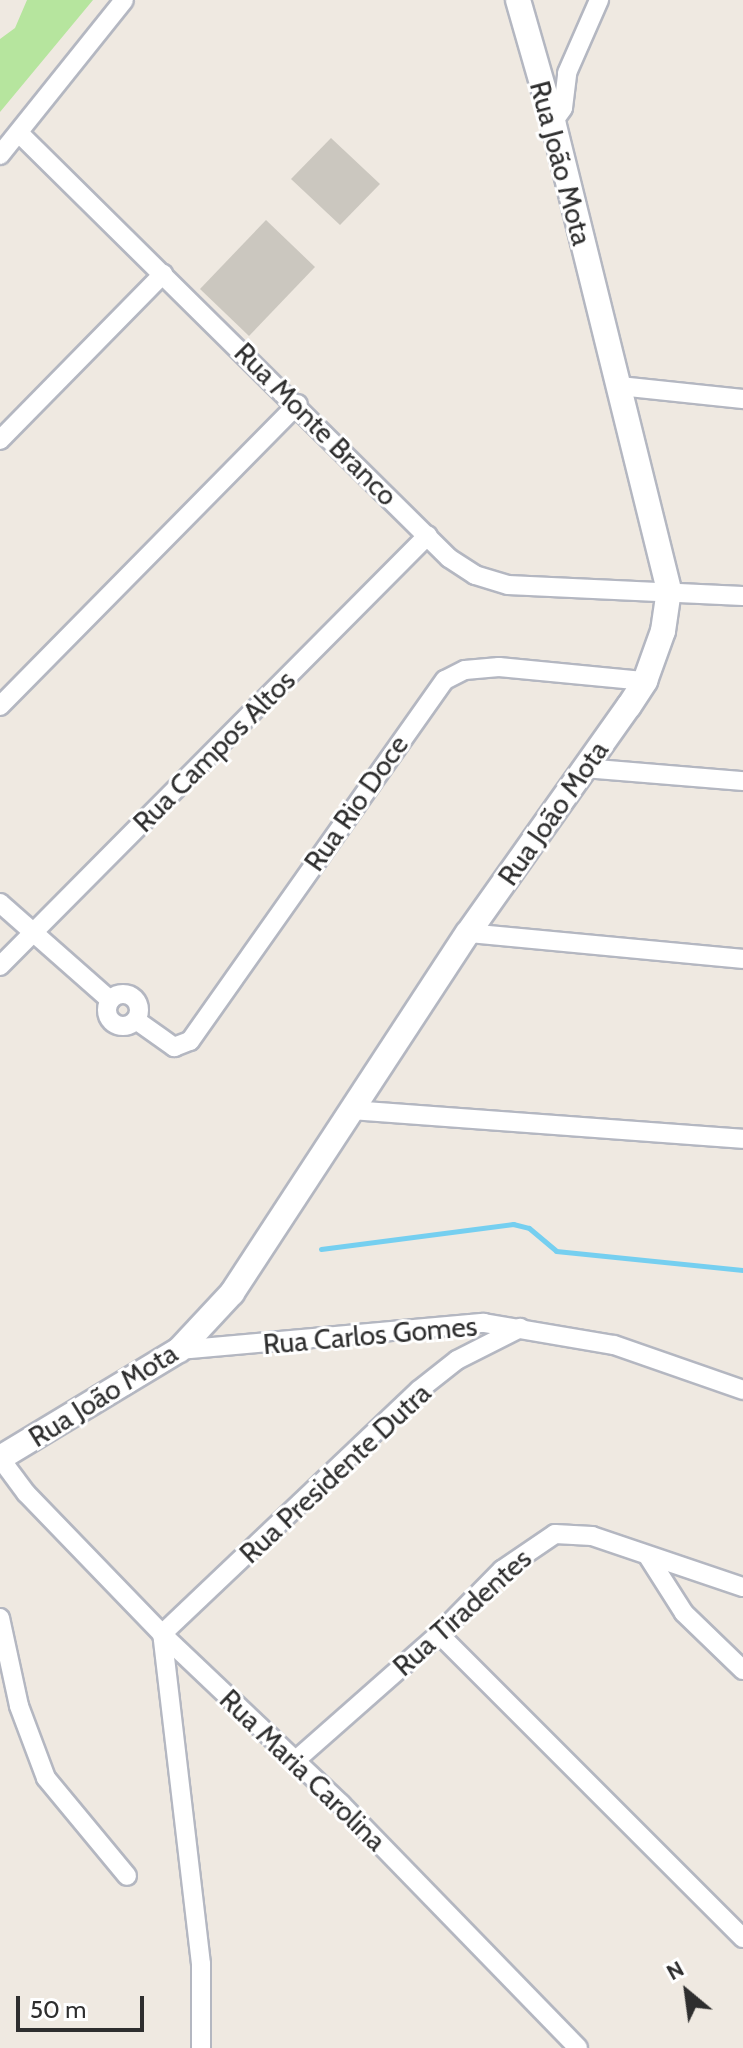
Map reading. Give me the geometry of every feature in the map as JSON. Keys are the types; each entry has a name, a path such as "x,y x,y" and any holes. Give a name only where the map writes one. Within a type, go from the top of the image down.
{"main road":[{"name":"Rua João Mota","path":"0,1458 179,1350 232,1293 468,933 645,681 663,631 669,590 553,122 518,0"}],"street":[{"path":"0,155 20,134 124,0"},
{"path":"553,122 563,108 567,73 599,0"},
{"name":"Rua Monte Branco","path":"20,134 428,535 475,575 508,585 669,590 743,596"},
{"path":"0,440 163,274"},
{"path":"619,386 743,399"},
{"path":"0,706 298,404"},
{"name":"Rua Campos Altos","path":"0,966 428,535"},
{"name":"Rua Rio Doce","path":"33,934 110,1000 121,993 133,997 139,1008 136,1020 174,1047 190,1041 445,680 465,670 499,667 645,681"},
{"path":"584,768 743,781"},
{"path":"0,903 33,934"},
{"path":"468,933 743,959"},
{"path":"350,1110 743,1139"},
{"name":"Rua Carlos Gomes","path":"179,1350 277,1345 451,1322 520,1328 614,1345 743,1390"},
{"name":"Rua Presidente Dutra","path":"162,1634 419,1390 457,1360 520,1328"},
{"name":"Rua Maria Carolina","path":"0,1458 26,1493 162,1634 296,1760 578,2048"},
{"name":"Rua Maria Carolina","path":"0,1477 26,1493"},
{"name":"Rua Tiradentes","path":"296,1760 439,1634 502,1570 555,1534 592,1536 649,1558 743,1587"},
{"path":"649,1558 684,1613 743,1670"},
{"path":"0,1618 19,1706 46,1778 127,1876"},
{"path":"162,1634 201,1964 201,2048"},
{"path":"439,1634 743,1938"}],"green space":[{"path":"27,0 93,0 0,112 0,39 15,28"}],"building":[{"path":"331,138 380,184 340,225 291,179"},
{"path":"266,220 315,267 249,336 200,289"}],"waterway":[{"path":"321,1249 513,1224 529,1228 556,1251 743,1270"}]}
